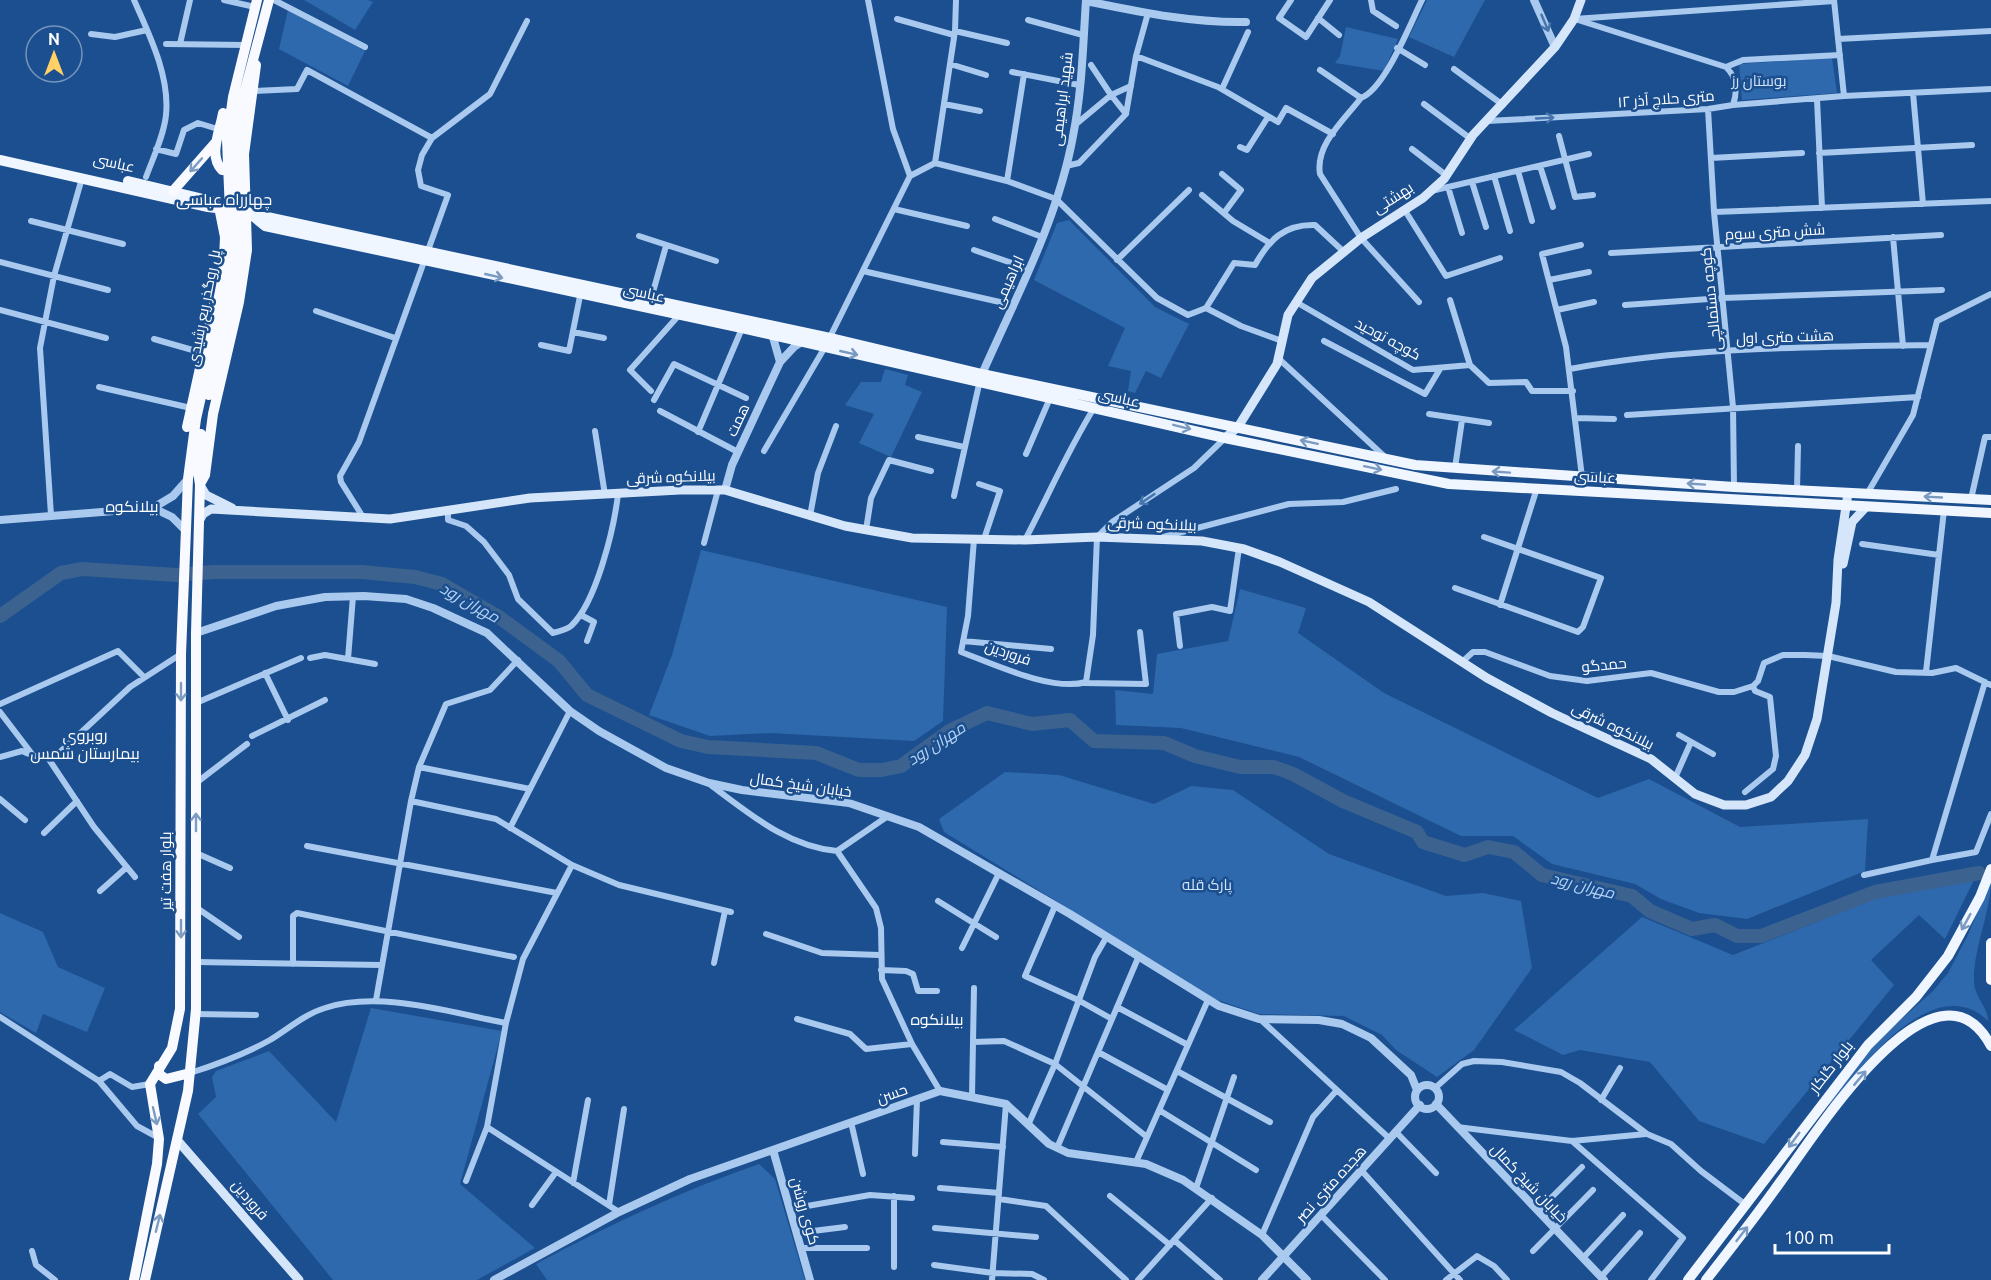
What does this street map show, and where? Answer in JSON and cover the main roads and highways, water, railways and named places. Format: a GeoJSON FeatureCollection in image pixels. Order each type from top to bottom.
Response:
{"type":"FeatureCollection","features":[{"type":"Feature","properties":{"kind":"highway"},"geometry":{"type":"LineString","coordinates":[[244,167],[230,171],[222,170],[216,164],[215,154],[231,75],[250,46],[269,0]]}},
{"type":"Feature","properties":{"kind":"highway"},"geometry":{"type":"LineString","coordinates":[[200,485],[205,474],[213,414],[232,334],[252,215],[244,167],[248,116],[254,91],[250,46],[256,4]]}},
{"type":"Feature","properties":{"kind":"highway","name":"پل روگذر ربع رشیدی"},"geometry":{"type":"LineString","coordinates":[[195,451],[232,260],[227,141],[250,46]]}},
{"type":"Feature","properties":{"kind":"highway"},"geometry":{"type":"LineString","coordinates":[[173,191],[220,134]]}},
{"type":"Feature","properties":{"kind":"highway"},"geometry":{"type":"LineString","coordinates":[[188,476],[185,456],[190,408],[225,259],[225,237],[219,207]]}},
{"type":"Feature","properties":{"kind":"highway"},"geometry":{"type":"LineString","coordinates":[[209,328],[216,323],[223,322],[232,334]]}},
{"type":"Feature","properties":{"kind":"highway","name":"بلوار هفت تیر"},"geometry":{"type":"LineString","coordinates":[[159,1138],[150,1084],[172,1048],[180,1009],[181,654],[188,476],[195,451]]}},
{"type":"Feature","properties":{"kind":"highway","name":"بلوار هفت تیر"},"geometry":{"type":"LineString","coordinates":[[149,1277],[190,1073],[195,1014],[196,633],[200,485],[195,451]]}},
{"type":"Feature","properties":{"kind":"highway"},"geometry":{"type":"LineString","coordinates":[[1991,943],[1991,980]]}},
{"type":"Feature","properties":{"kind":"highway"},"geometry":{"type":"LineString","coordinates":[[159,1066],[159,1074],[165,1079],[190,1073]]}},
{"type":"Feature","properties":{"kind":"highway"},"geometry":{"type":"LineString","coordinates":[[134,1280],[157,1164],[159,1138],[178,1141]]}},
{"type":"Feature","properties":{"kind":"main road","name":"بهشتی"},"geometry":{"type":"LineString","coordinates":[[1225,438],[1238,427],[1278,358],[1288,315],[1312,278],[1361,238],[1431,192],[1447,176],[1471,139],[1554,47],[1574,19],[1581,0]]}},
{"type":"Feature","properties":{"kind":"main road","name":"عباسى"},"geometry":{"type":"LineString","coordinates":[[0,154],[173,191],[212,201],[219,207]]}},
{"type":"Feature","properties":{"kind":"main road","name":"عباسى"},"geometry":{"type":"LineString","coordinates":[[0,160],[164,198],[252,215],[265,226],[424,255],[581,290],[678,316],[744,324]]}},
{"type":"Feature","properties":{"kind":"main road","name":"عباسى"},"geometry":{"type":"LineString","coordinates":[[581,290],[651,299],[770,330],[802,342],[827,343],[1096,403],[1238,427],[1415,465],[1734,487],[1991,500]]}},
{"type":"Feature","properties":{"kind":"main road","name":"عباسى"},"geometry":{"type":"LineString","coordinates":[[770,330],[814,334],[827,343]]}},
{"type":"Feature","properties":{"kind":"main road","name":"عباسى"},"geometry":{"type":"LineString","coordinates":[[981,378],[1050,398],[1096,403],[1225,438],[1449,484],[1991,513]]}},
{"type":"Feature","properties":{"kind":"main road","name":"بیلانکوه شرقی"},"geometry":{"type":"LineString","coordinates":[[200,485],[206,495],[234,509]]}},
{"type":"Feature","properties":{"kind":"main road","name":"بیلانکوه شرقی"},"geometry":{"type":"LineString","coordinates":[[199,521],[203,514],[211,509],[390,519],[448,508],[531,498],[721,490],[810,516],[866,530],[912,538],[1025,540],[1096,537],[1202,541],[1239,548],[1280,562],[1369,602],[1462,662],[1552,713],[1651,759],[1695,794],[1724,806],[1746,805],[1771,797],[1788,781],[1805,755],[1817,719],[1839,575],[1852,522],[1866,507]]}},
{"type":"Feature","properties":{"kind":"main road","name":"بیلانکوه شرقی"},"geometry":{"type":"LineString","coordinates":[[1839,575],[1838,560],[1848,493]]}},
{"type":"Feature","properties":{"kind":"main road","name":"بلوار گلکار"},"geometry":{"type":"LineString","coordinates":[[1688,1280],[1818,1107],[1868,1045],[1916,997],[1948,956],[1980,897],[1991,869]]}},
{"type":"Feature","properties":{"kind":"main road","name":"بلوار گلکار"},"geometry":{"type":"LineString","coordinates":[[1706,1280],[1828,1116],[1882,1051],[1910,1029],[1932,1018],[1954,1015],[1971,1021],[1984,1034],[1991,1046]]}},
{"type":"Feature","properties":{"kind":"main road"},"geometry":{"type":"LineString","coordinates":[[1818,1107],[1828,1116]]}},
{"type":"Feature","properties":{"kind":"main road","name":"فروردین"},"geometry":{"type":"LineString","coordinates":[[178,1141],[299,1280]]}},
{"type":"Feature","properties":{"kind":"waterway","name":"مهران رود"},"geometry":{"type":"LineString","coordinates":[[0,616],[61,573],[82,569],[176,575],[213,572],[362,572],[415,577],[442,584],[499,617],[559,661],[587,695],[681,741],[708,747],[816,753],[859,770],[882,770],[901,766],[951,730],[987,713],[1032,724],[1070,720],[1094,741],[1164,743],[1195,756],[1240,767],[1274,767],[1293,774],[1343,801],[1417,832],[1423,842],[1465,855],[1488,847],[1514,852],[1542,875],[1632,896],[1650,911],[1692,929],[1715,925],[1737,936],[1761,936],[1875,892],[1979,873]]}},
{"type":"Feature","properties":{"kind":"district","name":"چهارراه عباسی"},"geometry":{"type":"Point","coordinates":[224,199]}},
{"type":"Feature","properties":{"kind":"district","name":"بیلانکوه"},"geometry":{"type":"Point","coordinates":[132,506]}},
{"type":"Feature","properties":{"kind":"district","name":"روبروی بیمارستان شمس"},"geometry":{"type":"Point","coordinates":[85,744]}},
{"type":"Feature","properties":{"kind":"district","name":"بیلانکوه"},"geometry":{"type":"Point","coordinates":[937,1019]}},
{"type":"Feature","properties":{"kind":"park label","name":"بوستان رز"},"geometry":{"type":"Point","coordinates":[1759,81]}},
{"type":"Feature","properties":{"kind":"park label","name":"پارک قله"},"geometry":{"type":"Point","coordinates":[1207,885]}}]}
